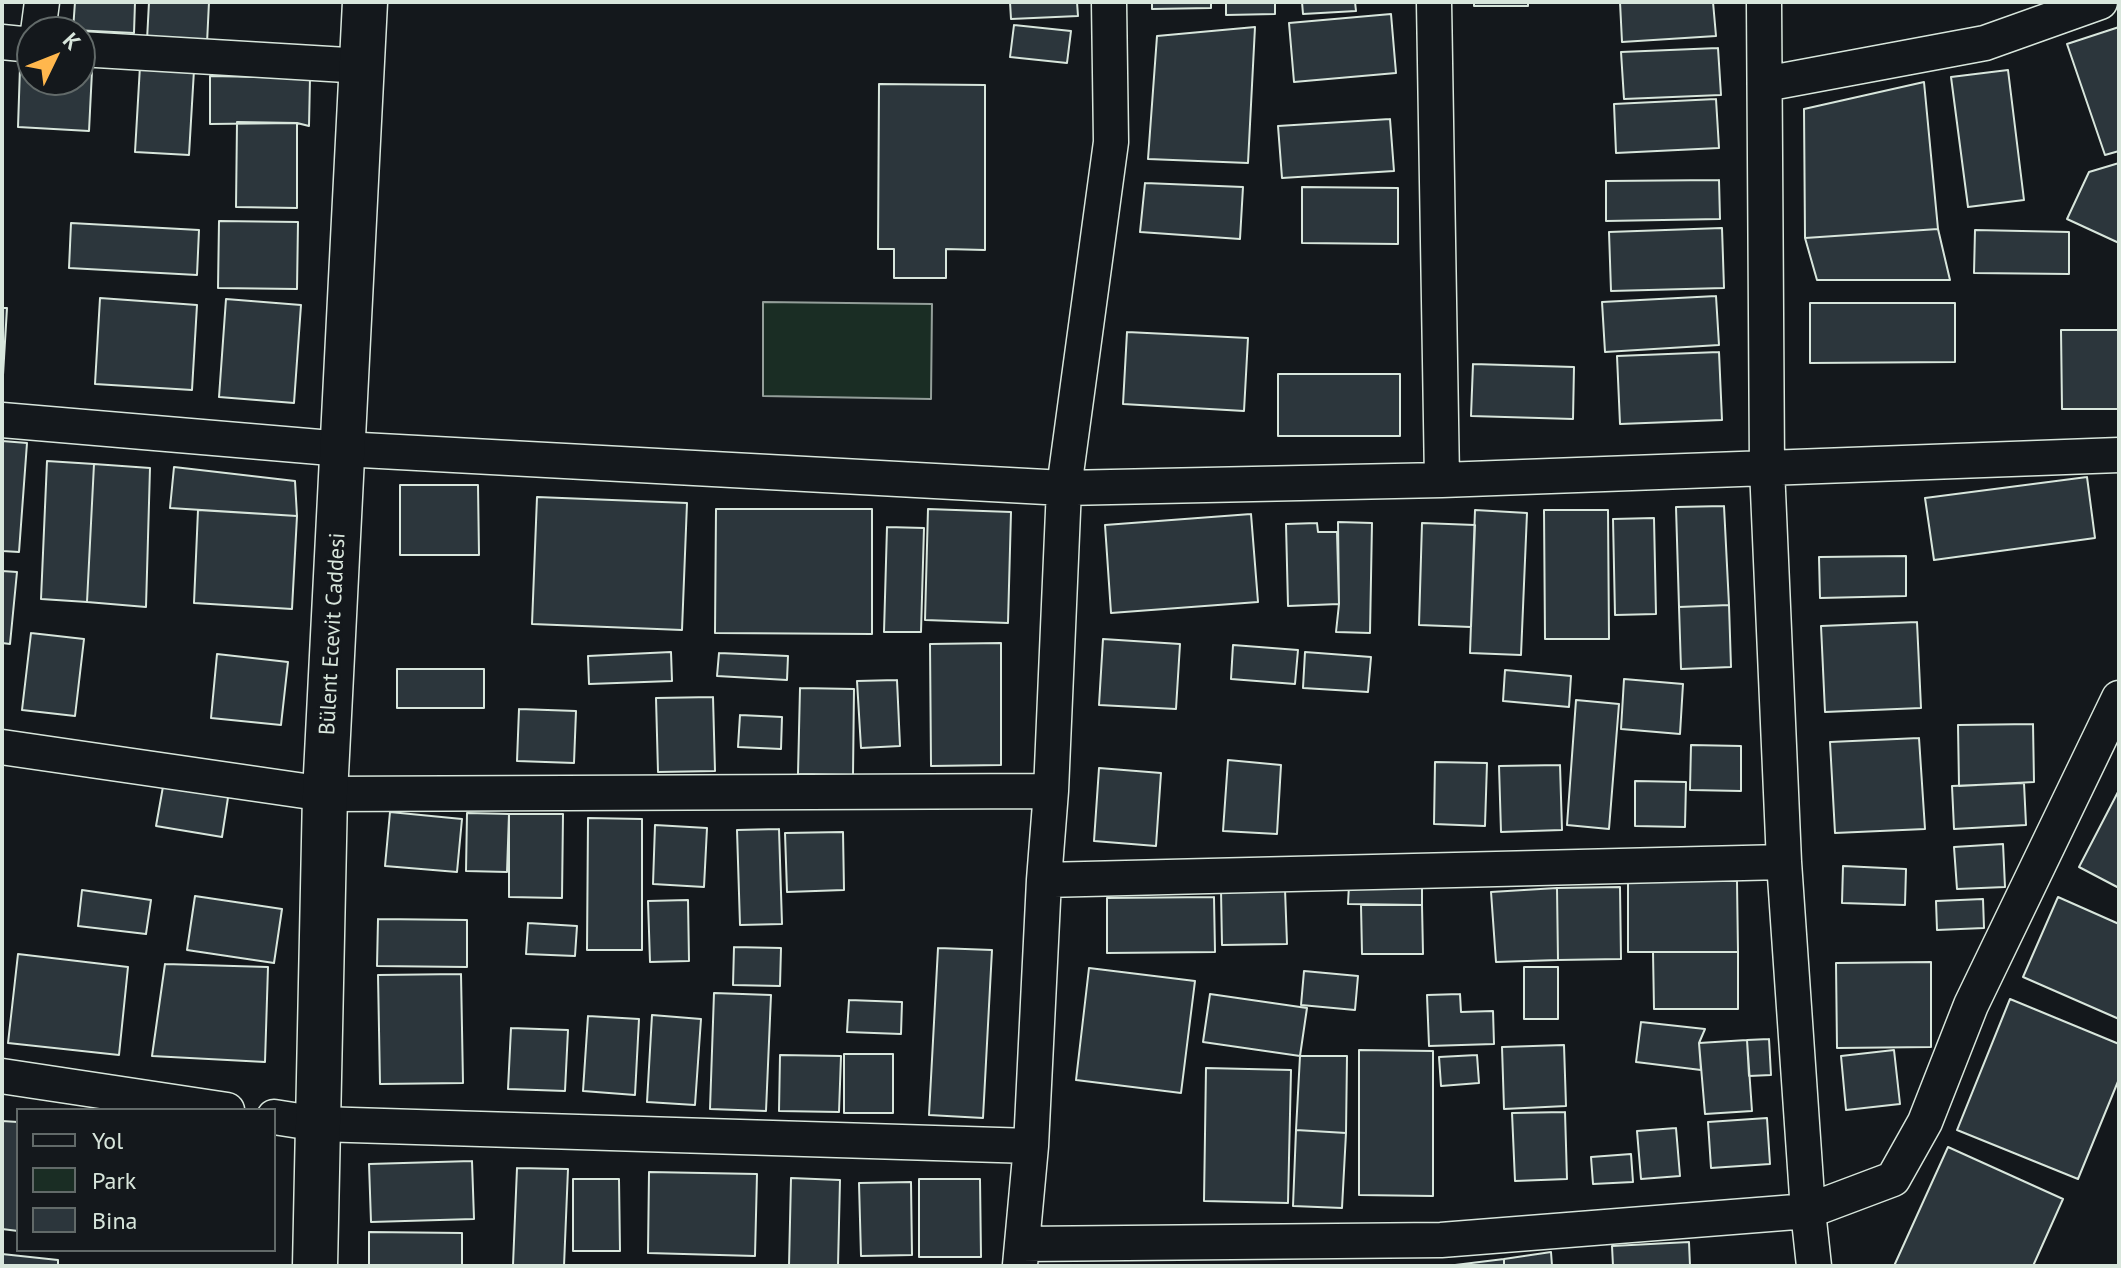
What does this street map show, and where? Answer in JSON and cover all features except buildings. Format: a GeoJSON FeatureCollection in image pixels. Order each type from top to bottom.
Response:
{"type":"FeatureCollection","features":[{"type":"Feature","properties":{"kind":"main road","name":"Bülent Ecevit Caddesi"},"geometry":{"type":"LineString","coordinates":[[315,1266],[325,794],[365,2]]}},
{"type":"Feature","properties":{"kind":"street"},"geometry":{"type":"LineString","coordinates":[[1109,2],[1111,142],[1064,488],[1051,791],[1031,1146],[1021,1255],[1441,1240],[1808,1211],[1893,1179],[1925,1122],[1971,1005],[2119,698]]}},
{"type":"Feature","properties":{"kind":"street"},"geometry":{"type":"LineString","coordinates":[[1434,2],[1442,480]]}},
{"type":"Feature","properties":{"kind":"street"},"geometry":{"type":"LineString","coordinates":[[1764,2],[1767,468],[1784,862],[1814,1266]]}},
{"type":"Feature","properties":{"kind":"street"},"geometry":{"type":"LineString","coordinates":[[1765,84],[1985,43],[2100,2]]}},
{"type":"Feature","properties":{"kind":"street"},"geometry":{"type":"LineString","coordinates":[[96,50],[363,66]]}},
{"type":"Feature","properties":{"kind":"street"},"geometry":{"type":"LineString","coordinates":[[2,420],[343,449],[1064,488],[1442,480],[2119,455]]}},
{"type":"Feature","properties":{"kind":"street"},"geometry":{"type":"LineString","coordinates":[[2,747],[325,794],[1051,791]]}},
{"type":"Feature","properties":{"kind":"street"},"geometry":{"type":"LineString","coordinates":[[1044,880],[1784,862]]}},
{"type":"Feature","properties":{"kind":"street"},"geometry":{"type":"LineString","coordinates":[[2,1076],[214,1108]]}},
{"type":"Feature","properties":{"kind":"street"},"geometry":{"type":"LineString","coordinates":[[276,1117],[319,1124],[1031,1146]]}},
{"type":"Feature","properties":{"kind":"green space"},"geometry":{"type":"Polygon","coordinates":[[[763,302],[932,304],[931,399],[763,396],[763,302]]]}}]}
